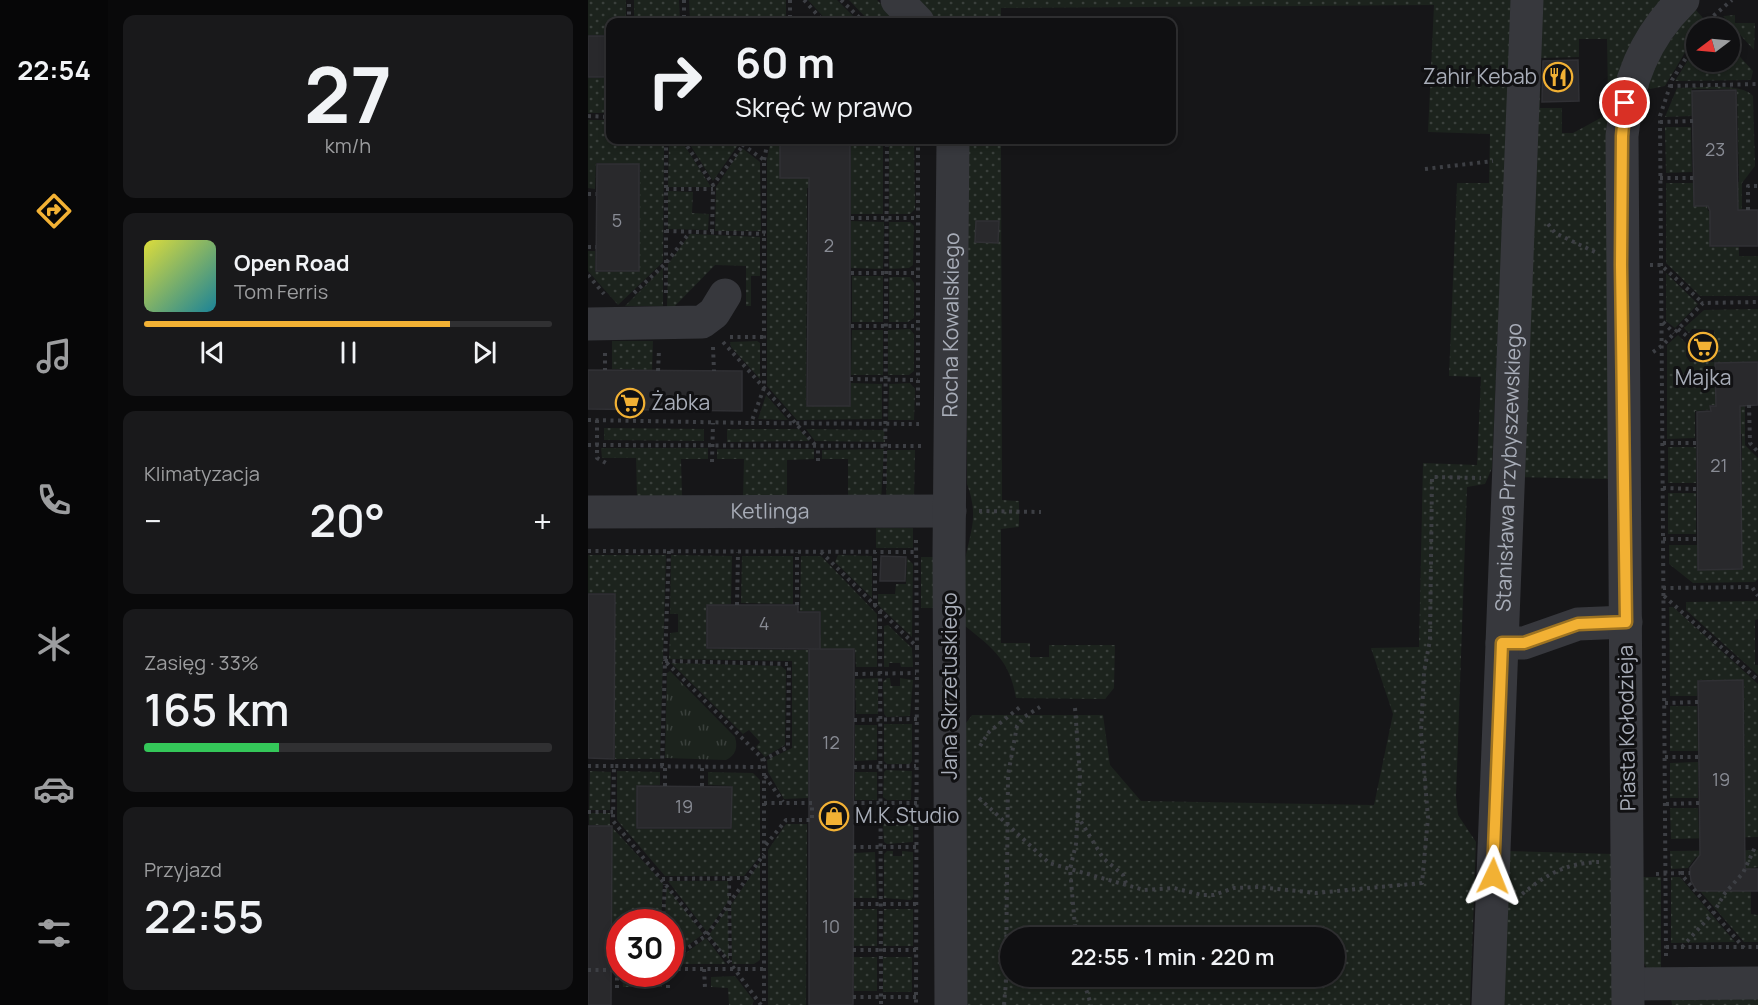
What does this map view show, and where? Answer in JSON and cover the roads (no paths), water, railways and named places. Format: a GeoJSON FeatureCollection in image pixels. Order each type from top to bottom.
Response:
{"type":"FeatureCollection","features":[{"type":"Feature","properties":{"kind":"street"},"geometry":{"type":"LineString","coordinates":[[897,0],[914,18]]}},
{"type":"Feature","properties":{"kind":"street","name":"Stanisława Przybyszewskiego"},"geometry":{"type":"LineString","coordinates":[[1488,1005],[1527,0]]}},
{"type":"Feature","properties":{"kind":"street","name":"Piasta Kołodzieja"},"geometry":{"type":"LineString","coordinates":[[1628,994],[1621,265],[1622,136],[1625,103],[1643,52],[1664,19],[1683,0]]}},
{"type":"Feature","properties":{"kind":"street","name":"Rocha Kowalskiego"},"geometry":{"type":"LineString","coordinates":[[934,511],[951,445],[954,144]]}},
{"type":"Feature","properties":{"kind":"street"},"geometry":{"type":"LineString","coordinates":[[588,324],[702,322],[714,313],[725,295]]}},
{"type":"Feature","properties":{"kind":"street","name":"Ketlinga"},"geometry":{"type":"LineString","coordinates":[[588,512],[934,511]]}},
{"type":"Feature","properties":{"kind":"street","name":"Jana Skrzetuskiego"},"geometry":{"type":"LineString","coordinates":[[934,511],[949,553],[951,1005]]}},
{"type":"Feature","properties":{"kind":"street"},"geometry":{"type":"LineString","coordinates":[[1502,643],[1524,643],[1578,624],[1626,622]]}},
{"type":"Feature","properties":{"kind":"street"},"geometry":{"type":"LineString","coordinates":[[1628,994],[1667,984],[1758,983]]}},
{"type":"Feature","properties":{"kind":"place","name":"Zahir Kebab"},"geometry":{"type":"Point","coordinates":[1558,77]}},
{"type":"Feature","properties":{"kind":"place","name":"Majka"},"geometry":{"type":"Point","coordinates":[1703,347]}},
{"type":"Feature","properties":{"kind":"place","name":"Żabka"},"geometry":{"type":"Point","coordinates":[630,403]}},
{"type":"Feature","properties":{"kind":"place","name":"M.K.Studio"},"geometry":{"type":"Point","coordinates":[834,816]}}]}
